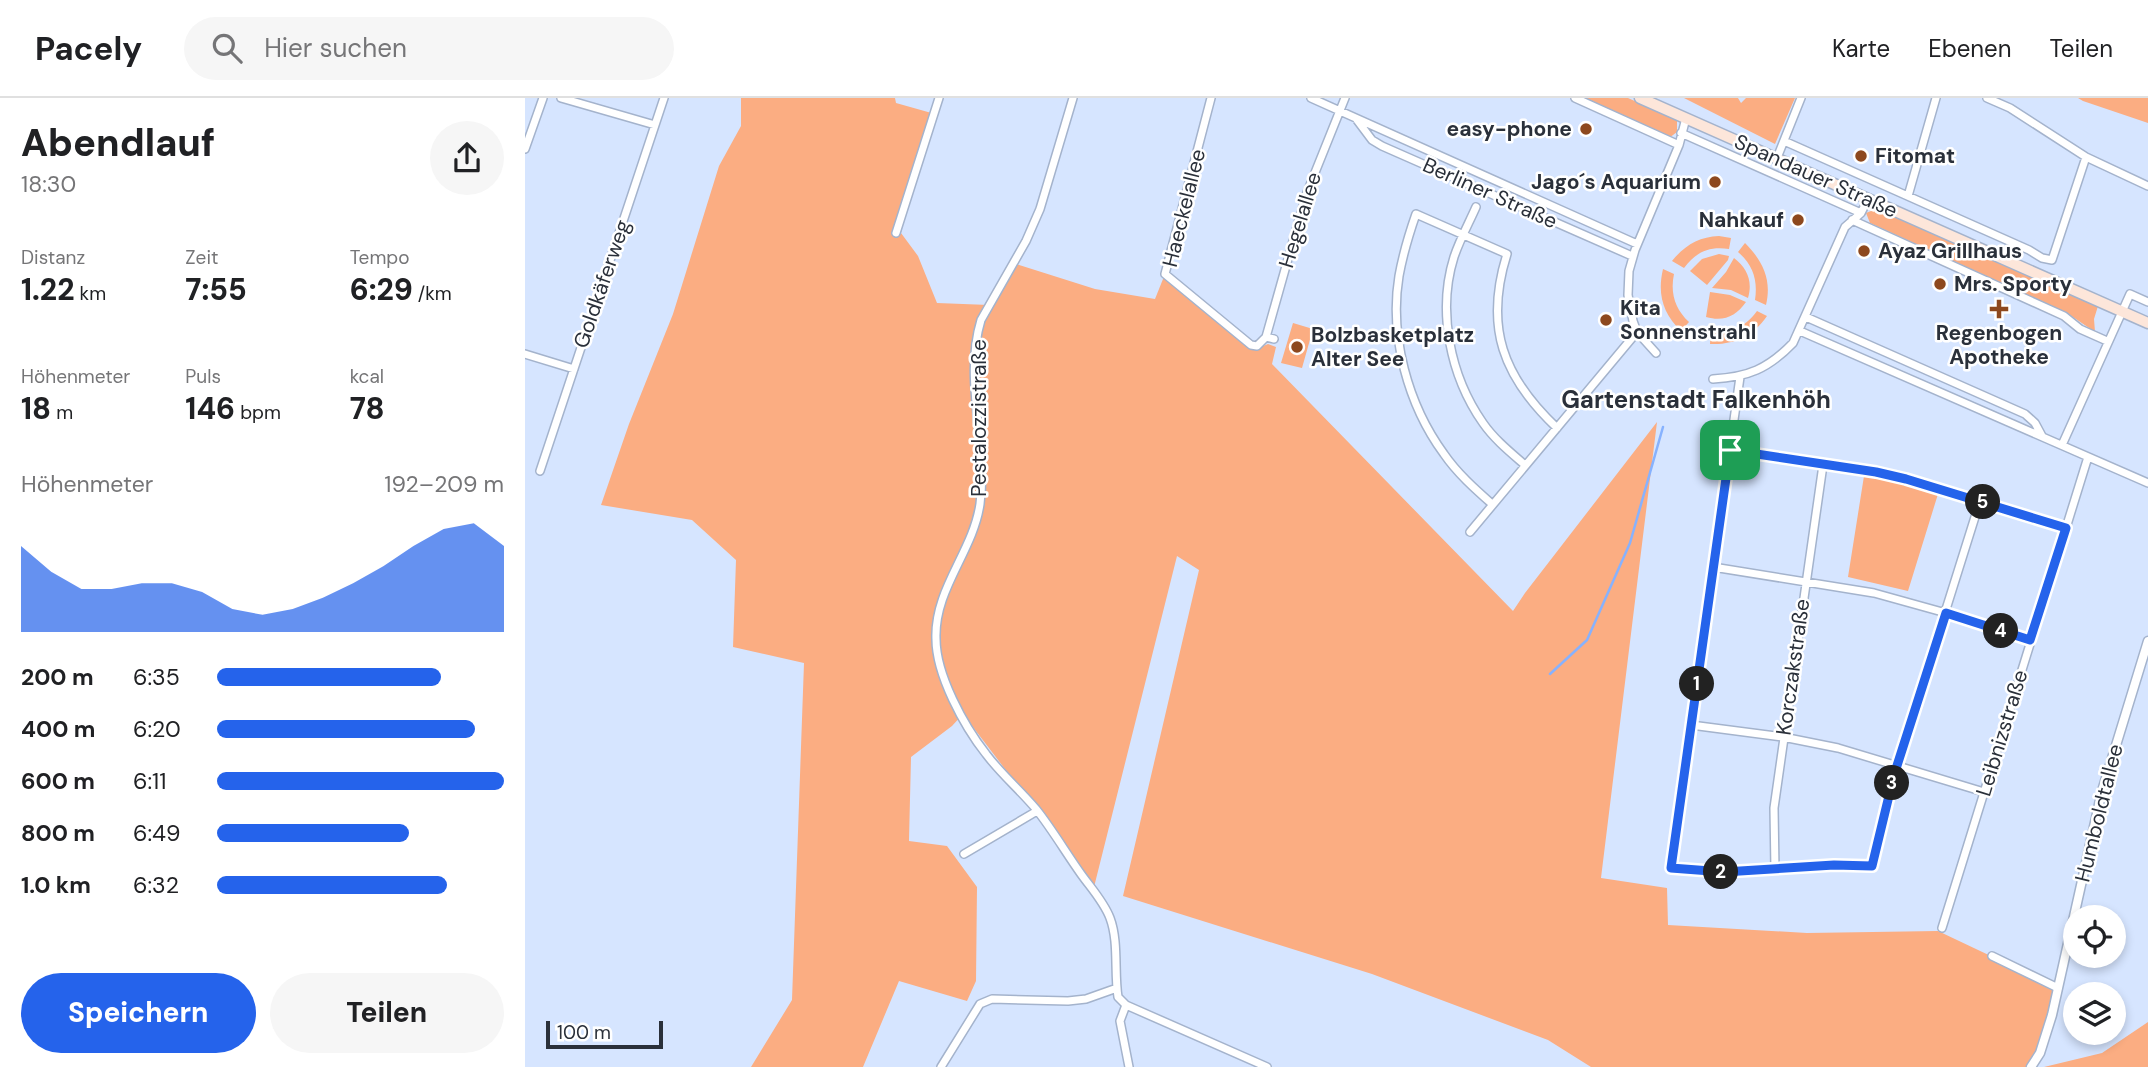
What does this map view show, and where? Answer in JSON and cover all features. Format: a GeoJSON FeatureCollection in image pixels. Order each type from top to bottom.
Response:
{"type":"FeatureCollection","features":[{"type":"Feature","properties":{"kind":"main road","name":"Spandauer Straße"},"geometry":{"type":"LineString","coordinates":[[1640,98],[2148,323]]}},
{"type":"Feature","properties":{"kind":"street"},"geometry":{"type":"LineString","coordinates":[[525,149],[543,98]]}},
{"type":"Feature","properties":{"kind":"street"},"geometry":{"type":"LineString","coordinates":[[561,98],[655,125]]}},
{"type":"Feature","properties":{"kind":"street","name":"Goldkäferweg"},"geometry":{"type":"LineString","coordinates":[[540,471],[664,98]]}},
{"type":"Feature","properties":{"kind":"street"},"geometry":{"type":"LineString","coordinates":[[896,233],[939,98]]}},
{"type":"Feature","properties":{"kind":"street","name":"Pestalozzistraße"},"geometry":{"type":"LineString","coordinates":[[1073,98],[1040,209],[1026,241],[981,320],[977,334],[975,367],[981,485],[979,504],[976,520],[940,604],[937,658],[973,736],[986,755],[1037,811],[1110,918],[1118,997],[1126,1005]]}},
{"type":"Feature","properties":{"kind":"street","name":"Haeckelallee"},"geometry":{"type":"LineString","coordinates":[[1211,98],[1165,274],[1251,345],[1257,346],[1270,338]]}},
{"type":"Feature","properties":{"kind":"street","name":"Berliner Straße"},"geometry":{"type":"LineString","coordinates":[[1311,98],[1637,244]]}},
{"type":"Feature","properties":{"kind":"street","name":"Hegelallee"},"geometry":{"type":"LineString","coordinates":[[1270,338],[1306,195],[1345,98]]}},
{"type":"Feature","properties":{"kind":"street"},"geometry":{"type":"LineString","coordinates":[[1575,98],[1679,145]]}},
{"type":"Feature","properties":{"kind":"street"},"geometry":{"type":"LineString","coordinates":[[1777,158],[1801,98]]}},
{"type":"Feature","properties":{"kind":"street"},"geometry":{"type":"LineString","coordinates":[[1908,197],[1936,98]]}},
{"type":"Feature","properties":{"kind":"street"},"geometry":{"type":"LineString","coordinates":[[1987,98],[2010,108],[2086,157],[2148,186]]}},
{"type":"Feature","properties":{"kind":"street"},"geometry":{"type":"LineString","coordinates":[[1656,353],[1637,332],[1633,321],[1628,295],[1629,271],[1632,256],[1679,145],[1686,118]]}},
{"type":"Feature","properties":{"kind":"street","name":"Berliner Straße"},"geometry":{"type":"LineString","coordinates":[[1357,119],[1372,140],[1382,146],[1632,256]]}},
{"type":"Feature","properties":{"kind":"street","name":"Spandauer Straße"},"geometry":{"type":"LineString","coordinates":[[1681,133],[1861,213]]}},
{"type":"Feature","properties":{"kind":"street","name":"Spandauer Straße"},"geometry":{"type":"LineString","coordinates":[[1784,142],[2052,260],[2086,157]]}},
{"type":"Feature","properties":{"kind":"street"},"geometry":{"type":"LineString","coordinates":[[1713,379],[1740,377],[1771,362],[1788,348],[1800,331],[1845,227],[1861,213],[1868,199]]}},
{"type":"Feature","properties":{"kind":"street"},"geometry":{"type":"LineString","coordinates":[[1476,207],[1453,259],[1447,299],[1448,330],[1456,369],[1472,407],[1484,425],[1525,465]]}},
{"type":"Feature","properties":{"kind":"street"},"geometry":{"type":"LineString","coordinates":[[1492,504],[1451,463],[1434,440],[1415,401],[1404,365],[1399,341],[1399,278],[1416,214],[1507,254],[1497,298],[1501,345],[1512,374],[1524,394],[1557,428]]}},
{"type":"Feature","properties":{"kind":"street","name":"Spandauer Straße"},"geometry":{"type":"LineString","coordinates":[[1852,220],[2064,316],[2080,328],[2107,341]]}},
{"type":"Feature","properties":{"kind":"street"},"geometry":{"type":"LineString","coordinates":[[1991,254],[1999,237]]}},
{"type":"Feature","properties":{"kind":"street"},"geometry":{"type":"LineString","coordinates":[[2062,445],[2130,294],[2148,302]]}},
{"type":"Feature","properties":{"kind":"street"},"geometry":{"type":"LineString","coordinates":[[1805,317],[2025,414],[2035,423],[2042,437]]}},
{"type":"Feature","properties":{"kind":"street"},"geometry":{"type":"LineString","coordinates":[[1800,331],[2148,483]]}},
{"type":"Feature","properties":{"kind":"street"},"geometry":{"type":"LineString","coordinates":[[1470,532],[1637,332]]}},
{"type":"Feature","properties":{"kind":"street"},"geometry":{"type":"LineString","coordinates":[[525,354],[574,369]]}},
{"type":"Feature","properties":{"kind":"street"},"geometry":{"type":"LineString","coordinates":[[1740,377],[1671,868],[1724,872],[1834,865],[1872,866],[1897,765],[1980,501]]}},
{"type":"Feature","properties":{"kind":"street"},"geometry":{"type":"LineString","coordinates":[[1730,450],[1906,479],[2066,528]]}},
{"type":"Feature","properties":{"kind":"street","name":"Leibnizstraße"},"geometry":{"type":"LineString","coordinates":[[1942,928],[2088,457]]}},
{"type":"Feature","properties":{"kind":"street","name":"Korczakstraße"},"geometry":{"type":"LineString","coordinates":[[1775,870],[1773,824],[1783,737],[1823,465]]}},
{"type":"Feature","properties":{"kind":"street"},"geometry":{"type":"LineString","coordinates":[[1713,567],[1874,593],[2030,640]]}},
{"type":"Feature","properties":{"kind":"street","name":"Humboldtallee"},"geometry":{"type":"LineString","coordinates":[[2031,1067],[2046,1033],[2102,791],[2148,640]]}},
{"type":"Feature","properties":{"kind":"street"},"geometry":{"type":"LineString","coordinates":[[1691,725],[1783,737],[1838,748],[1984,792]]}},
{"type":"Feature","properties":{"kind":"street"},"geometry":{"type":"LineString","coordinates":[[964,854],[1037,811]]}},
{"type":"Feature","properties":{"kind":"street"},"geometry":{"type":"LineString","coordinates":[[1992,956],[2058,988]]}},
{"type":"Feature","properties":{"kind":"street"},"geometry":{"type":"LineString","coordinates":[[941,1067],[981,1004],[992,999],[1068,1001],[1086,999],[1117,988]]}},
{"type":"Feature","properties":{"kind":"street"},"geometry":{"type":"LineString","coordinates":[[1129,1067],[1120,1021],[1126,1005],[1267,1067]]}},
{"type":"Feature","properties":{"kind":"shaded area"},"geometry":{"type":"Polygon","coordinates":[[[741,98],[895,98],[896,103],[935,114],[907,201],[901,233],[918,256],[937,303],[989,305],[1013,263],[1095,289],[1155,299],[1165,274],[1254,350],[1268,344],[1276,347],[1272,364],[1513,611],[1657,422],[1601,878],[1667,888],[1668,925],[1807,933],[1938,931],[2058,988],[2031,1067],[1591,1067],[1548,1040],[1372,974],[1123,896],[1199,570],[1177,556],[1093,891],[1037,811],[963,714],[952,726],[911,757],[909,841],[947,846],[977,887],[976,981],[967,1001],[899,981],[863,1067],[751,1067],[792,1000],[804,663],[733,647],[736,560],[692,520],[601,505],[629,424],[673,314],[719,166],[741,126],[741,98]]]}},
{"type":"Feature","properties":{"kind":"shaded area"},"geometry":{"type":"Polygon","coordinates":[[[1583,98],[1628,98],[1677,120],[1677,132],[1669,138],[1583,98]]]}},
{"type":"Feature","properties":{"kind":"shaded area"},"geometry":{"type":"Polygon","coordinates":[[[1684,98],[1738,98],[1741,103],[1746,98],[1795,98],[1775,144],[1684,98]]]}},
{"type":"Feature","properties":{"kind":"shaded area"},"geometry":{"type":"Polygon","coordinates":[[[2078,98],[2148,98],[2148,123],[2083,101],[2078,98]]]}},
{"type":"Feature","properties":{"kind":"shaded area"},"geometry":{"type":"Polygon","coordinates":[[[1876,209],[2098,306],[2094,319],[2095,332],[2067,313],[1870,223],[1866,213],[1876,209]]]}},
{"type":"Feature","properties":{"kind":"shaded area"},"geometry":{"type":"Polygon","coordinates":[[[1719,236],[1731,238],[1729,249],[1703,251],[1684,268],[1672,261],[1693,243],[1719,236]]]}},
{"type":"Feature","properties":{"kind":"shaded area"},"geometry":{"type":"Polygon","coordinates":[[[1745,243],[1765,271],[1768,287],[1766,305],[1755,300],[1753,273],[1738,252],[1745,243]]]}},
{"type":"Feature","properties":{"kind":"shaded area"},"geometry":{"type":"Polygon","coordinates":[[[1719,254],[1729,256],[1728,260],[1707,285],[1690,271],[1702,259],[1719,254]]]}},
{"type":"Feature","properties":{"kind":"shaded area"},"geometry":{"type":"Polygon","coordinates":[[[1734,258],[1748,275],[1748,298],[1731,290],[1712,288],[1734,258]]]}},
{"type":"Feature","properties":{"kind":"shaded area"},"geometry":{"type":"Polygon","coordinates":[[[1663,269],[1674,274],[1675,300],[1680,312],[1689,322],[1681,331],[1670,318],[1663,303],[1663,269]]]}},
{"type":"Feature","properties":{"kind":"shaded area"},"geometry":{"type":"Polygon","coordinates":[[[1710,292],[1730,295],[1746,302],[1729,317],[1706,317],[1710,292]]]}},
{"type":"Feature","properties":{"kind":"shaded area"},"geometry":{"type":"Polygon","coordinates":[[[1757,311],[1767,316],[1749,334],[1735,341],[1710,344],[1711,332],[1737,328],[1757,311]]]}},
{"type":"Feature","properties":{"kind":"shaded area","name":"Bolzbasketplatz Alter See"},"geometry":{"type":"Polygon","coordinates":[[[1293,323],[1313,329],[1302,368],[1281,363],[1293,323]]]}},
{"type":"Feature","properties":{"kind":"shaded area"},"geometry":{"type":"Polygon","coordinates":[[[1864,476],[1907,484],[1938,494],[1908,591],[1848,577],[1864,476]]]}},
{"type":"Feature","properties":{"kind":"shaded area"},"geometry":{"type":"Polygon","coordinates":[[[2148,1022],[2148,1067],[2044,1067],[2102,1053],[2114,1045],[2126,1045],[2126,1037],[2148,1022]]]}},
{"type":"Feature","properties":{"kind":"waterway"},"geometry":{"type":"LineString","coordinates":[[1550,674],[1587,640],[1630,543],[1663,427]]}},
{"type":"Feature","properties":{"kind":"place","name":"easy-phone"},"geometry":{"type":"Point","coordinates":[1586,129]}},
{"type":"Feature","properties":{"kind":"place","name":"Fitomat"},"geometry":{"type":"Point","coordinates":[1861,156]}},
{"type":"Feature","properties":{"kind":"place","name":"Jago´s Aquarium"},"geometry":{"type":"Point","coordinates":[1715,182]}},
{"type":"Feature","properties":{"kind":"place","name":"Nahkauf"},"geometry":{"type":"Point","coordinates":[1798,220]}},
{"type":"Feature","properties":{"kind":"place","name":"Ayaz Grillhaus"},"geometry":{"type":"Point","coordinates":[1864,251]}},
{"type":"Feature","properties":{"kind":"place","name":"Mrs. Sporty"},"geometry":{"type":"Point","coordinates":[1940,284]}},
{"type":"Feature","properties":{"kind":"place","name":"Regenbogen Apotheke"},"geometry":{"type":"Point","coordinates":[1999,309]}},
{"type":"Feature","properties":{"kind":"place","name":"Kita Sonnenstrahl"},"geometry":{"type":"Point","coordinates":[1606,320]}},
{"type":"Feature","properties":{"kind":"place","name":"Bolzbasketplatz Alter See"},"geometry":{"type":"Point","coordinates":[1297,347]}},
{"type":"Feature","properties":{"kind":"district","name":"Gartenstadt Falkenhöh"},"geometry":{"type":"Point","coordinates":[1696,400]}},
{"type":"Feature","properties":{"kind":"route"},"geometry":{"type":"LineString","coordinates":[[1730,450],[1876,472],[2066,528],[2030,640],[1946,613],[1894,775],[1872,866],[1834,865],[1724,872],[1671,868],[1730,450]]}}]}
